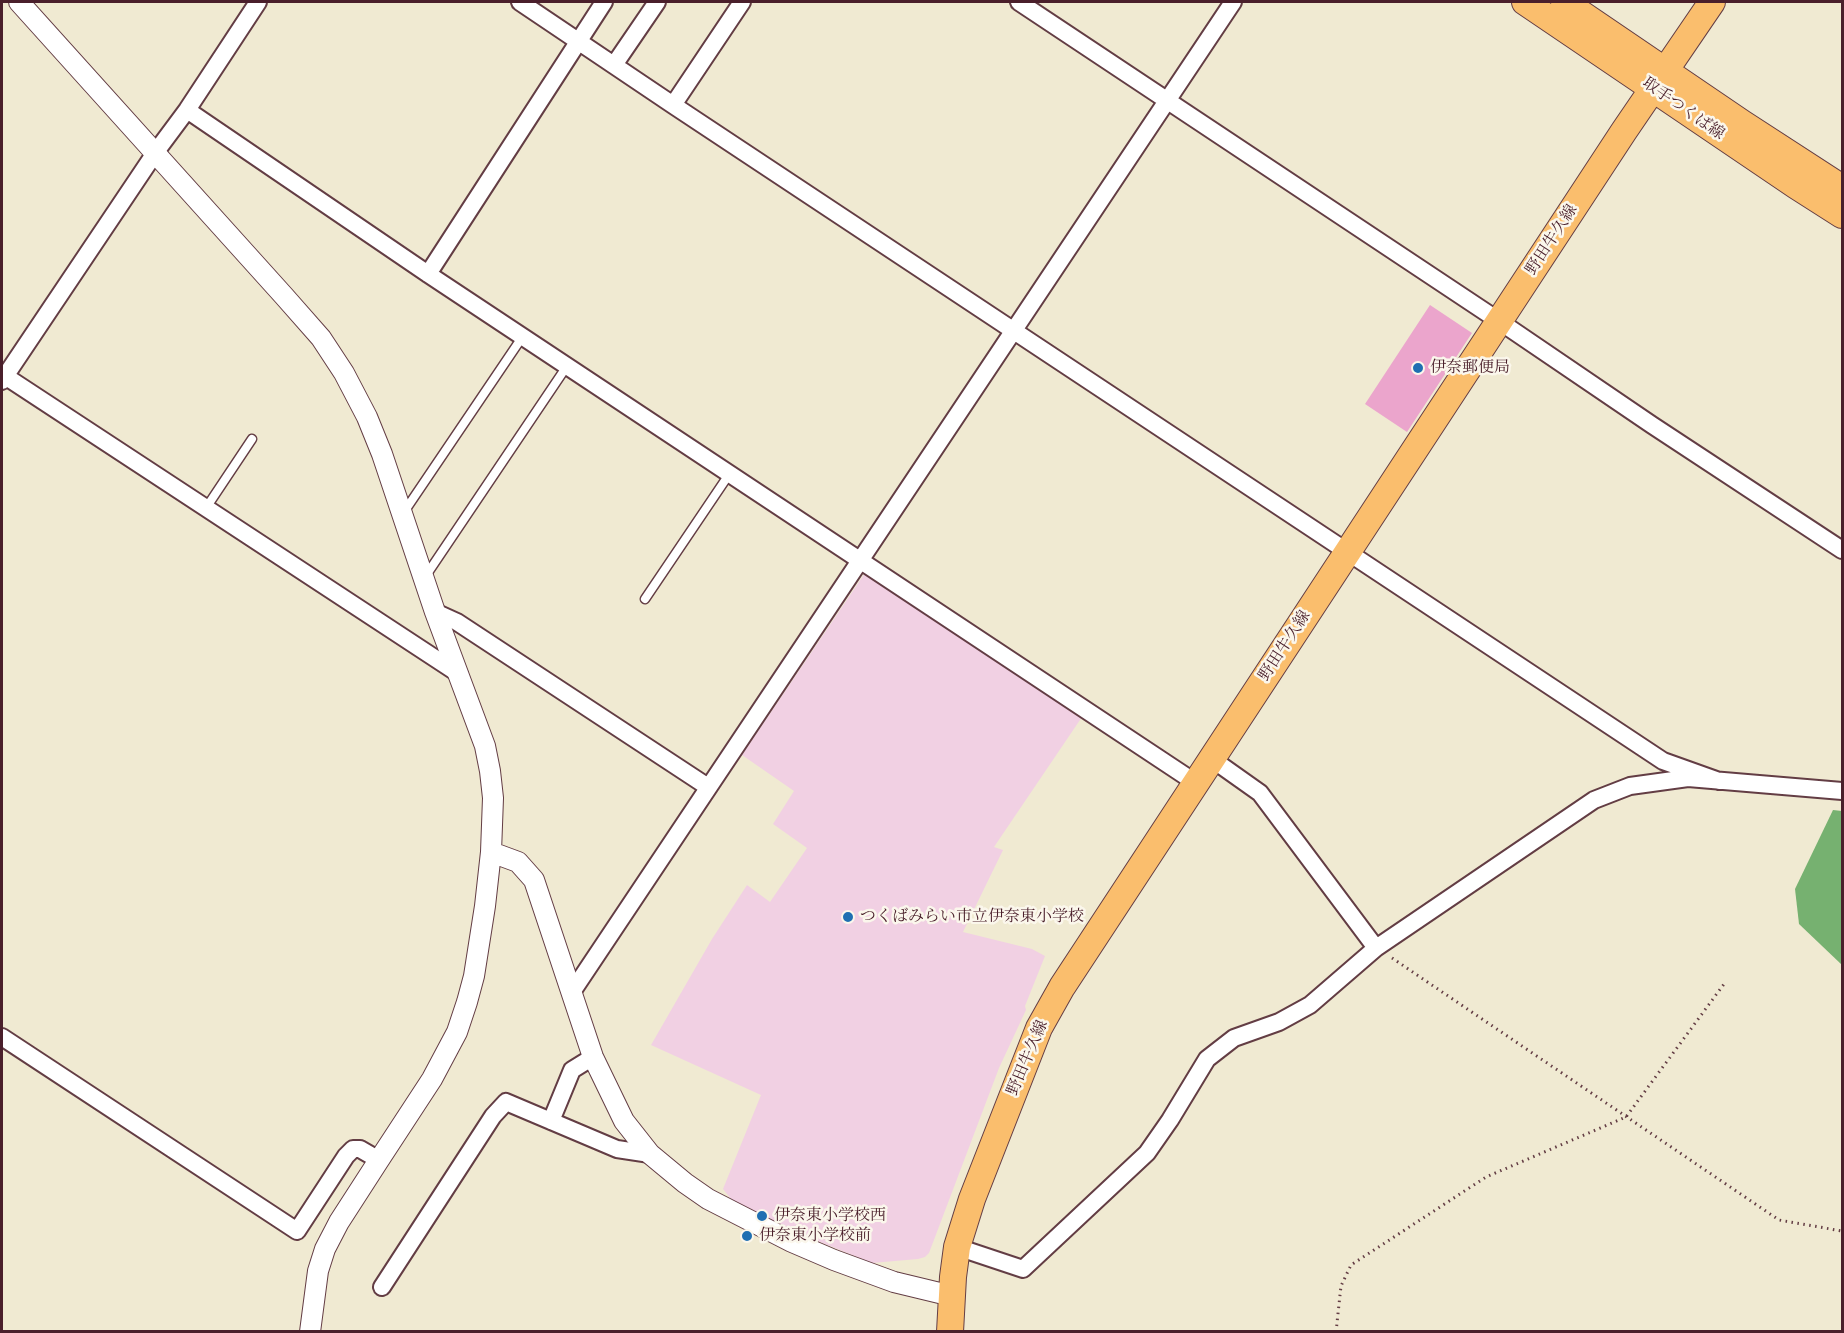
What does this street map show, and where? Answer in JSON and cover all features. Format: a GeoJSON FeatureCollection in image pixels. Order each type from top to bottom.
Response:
{"type":"FeatureCollection","features":[{"type":"Feature","properties":{"kind":"main road","name":"取手つくば線"},"geometry":{"type":"LineString","coordinates":[[1525,2],[1842,188]]}},
{"type":"Feature","properties":{"kind":"main road","name":"取手つくば線"},"geometry":{"type":"LineString","coordinates":[[1564,2],[1758,160],[1842,216]]}},
{"type":"Feature","properties":{"kind":"main road","name":"野田牛久線"},"geometry":{"type":"LineString","coordinates":[[951,1332],[957,1247],[972,1199],[1039,1028],[1062,987],[1499,321],[1712,2]]}},
{"type":"Feature","properties":{"kind":"street"},"geometry":{"type":"LineString","coordinates":[[19,2],[321,338],[344,373],[367,417],[382,454],[435,612],[484,746],[490,771],[493,798],[491,852],[485,906],[474,976],[457,1032],[432,1079],[339,1222],[325,1248],[318,1271],[310,1332]]}},
{"type":"Feature","properties":{"kind":"street"},"geometry":{"type":"LineString","coordinates":[[258,2],[3,379],[206,508],[459,674]]}},
{"type":"Feature","properties":{"kind":"street"},"geometry":{"type":"LineString","coordinates":[[428,274],[604,2]]}},
{"type":"Feature","properties":{"kind":"street"},"geometry":{"type":"LineString","coordinates":[[614,65],[657,2]]}},
{"type":"Feature","properties":{"kind":"street"},"geometry":{"type":"LineString","coordinates":[[673,105],[742,2]]}},
{"type":"Feature","properties":{"kind":"street"},"geometry":{"type":"LineString","coordinates":[[1020,2],[1842,550]]}},
{"type":"Feature","properties":{"kind":"street"},"geometry":{"type":"LineString","coordinates":[[572,992],[1233,2]]}},
{"type":"Feature","properties":{"kind":"street"},"geometry":{"type":"LineString","coordinates":[[527,3],[673,105],[1664,761],[1719,781]]}},
{"type":"Feature","properties":{"kind":"street"},"geometry":{"type":"LineString","coordinates":[[187,110],[428,274],[1196,783]]}},
{"type":"Feature","properties":{"kind":"street"},"geometry":{"type":"LineString","coordinates":[[435,612],[457,622],[708,787]]}},
{"type":"Feature","properties":{"kind":"street"},"geometry":{"type":"LineString","coordinates":[[1212,759],[1260,793],[1376,948]]}},
{"type":"Feature","properties":{"kind":"street"},"geometry":{"type":"LineString","coordinates":[[957,1247],[1023,1269],[1147,1153],[1207,1059],[1234,1038],[1279,1022],[1310,1005],[1376,948],[1594,800],[1630,786],[1688,778],[1842,790]]}},
{"type":"Feature","properties":{"kind":"street"},"geometry":{"type":"LineString","coordinates":[[491,852],[518,862],[534,880],[593,1057],[624,1121],[650,1154],[708,1199],[792,1242],[894,1282],[952,1296]]}},
{"type":"Feature","properties":{"kind":"street"},"geometry":{"type":"LineString","coordinates":[[2,1037],[297,1231],[346,1156],[353,1149],[360,1149],[379,1160]]}},
{"type":"Feature","properties":{"kind":"street"},"geometry":{"type":"LineString","coordinates":[[551,1121],[572,1070],[593,1057]]}},
{"type":"Feature","properties":{"kind":"street"},"geometry":{"type":"LineString","coordinates":[[382,1287],[493,1116],[506,1102],[617,1149],[650,1154]]}},
{"type":"Feature","properties":{"kind":"lane"},"geometry":{"type":"LineString","coordinates":[[402,515],[522,336]]}},
{"type":"Feature","properties":{"kind":"lane"},"geometry":{"type":"LineString","coordinates":[[424,578],[567,366]]}},
{"type":"Feature","properties":{"kind":"lane"},"geometry":{"type":"LineString","coordinates":[[206,508],[252,439]]}},
{"type":"Feature","properties":{"kind":"lane"},"geometry":{"type":"LineString","coordinates":[[645,599],[730,473]]}},
{"type":"Feature","properties":{"kind":"path"},"geometry":{"type":"LineString","coordinates":[[1376,948],[1779,1220],[1842,1231]]}},
{"type":"Feature","properties":{"kind":"path"},"geometry":{"type":"LineString","coordinates":[[1336,1332],[1341,1286],[1351,1265],[1486,1177],[1626,1117],[1724,984]]}},
{"type":"Feature","properties":{"kind":"shaded area","name":"つくばみらい市立伊奈東小学校"},"geometry":{"type":"Polygon","coordinates":[[[867,570],[1084,714],[994,847],[1003,850],[963,932],[1032,949],[1045,956],[1025,1006],[1026,1010],[999,1068],[929,1253],[918,1259],[872,1263],[788,1229],[731,1199],[723,1189],[761,1095],[651,1045],[712,939],[747,885],[770,902],[807,848],[773,824],[794,791],[742,755],[867,570]]]}},
{"type":"Feature","properties":{"kind":"green space"},"geometry":{"type":"Polygon","coordinates":[[[1833,810],[1842,811],[1842,965],[1799,924],[1795,889],[1833,810]]]}},
{"type":"Feature","properties":{"kind":"building"},"geometry":{"type":"Polygon","coordinates":[[[1430,305],[1472,333],[1407,432],[1365,404],[1430,305]]]}},
{"type":"Feature","properties":{"kind":"place","name":"伊奈郵便局"},"geometry":{"type":"Point","coordinates":[1418,368]}},
{"type":"Feature","properties":{"kind":"place","name":"つくばみらい市立伊奈東小学校"},"geometry":{"type":"Point","coordinates":[848,917]}},
{"type":"Feature","properties":{"kind":"place","name":"伊奈東小学校西"},"geometry":{"type":"Point","coordinates":[762,1216]}},
{"type":"Feature","properties":{"kind":"place","name":"伊奈東小学校前"},"geometry":{"type":"Point","coordinates":[747,1236]}}]}
